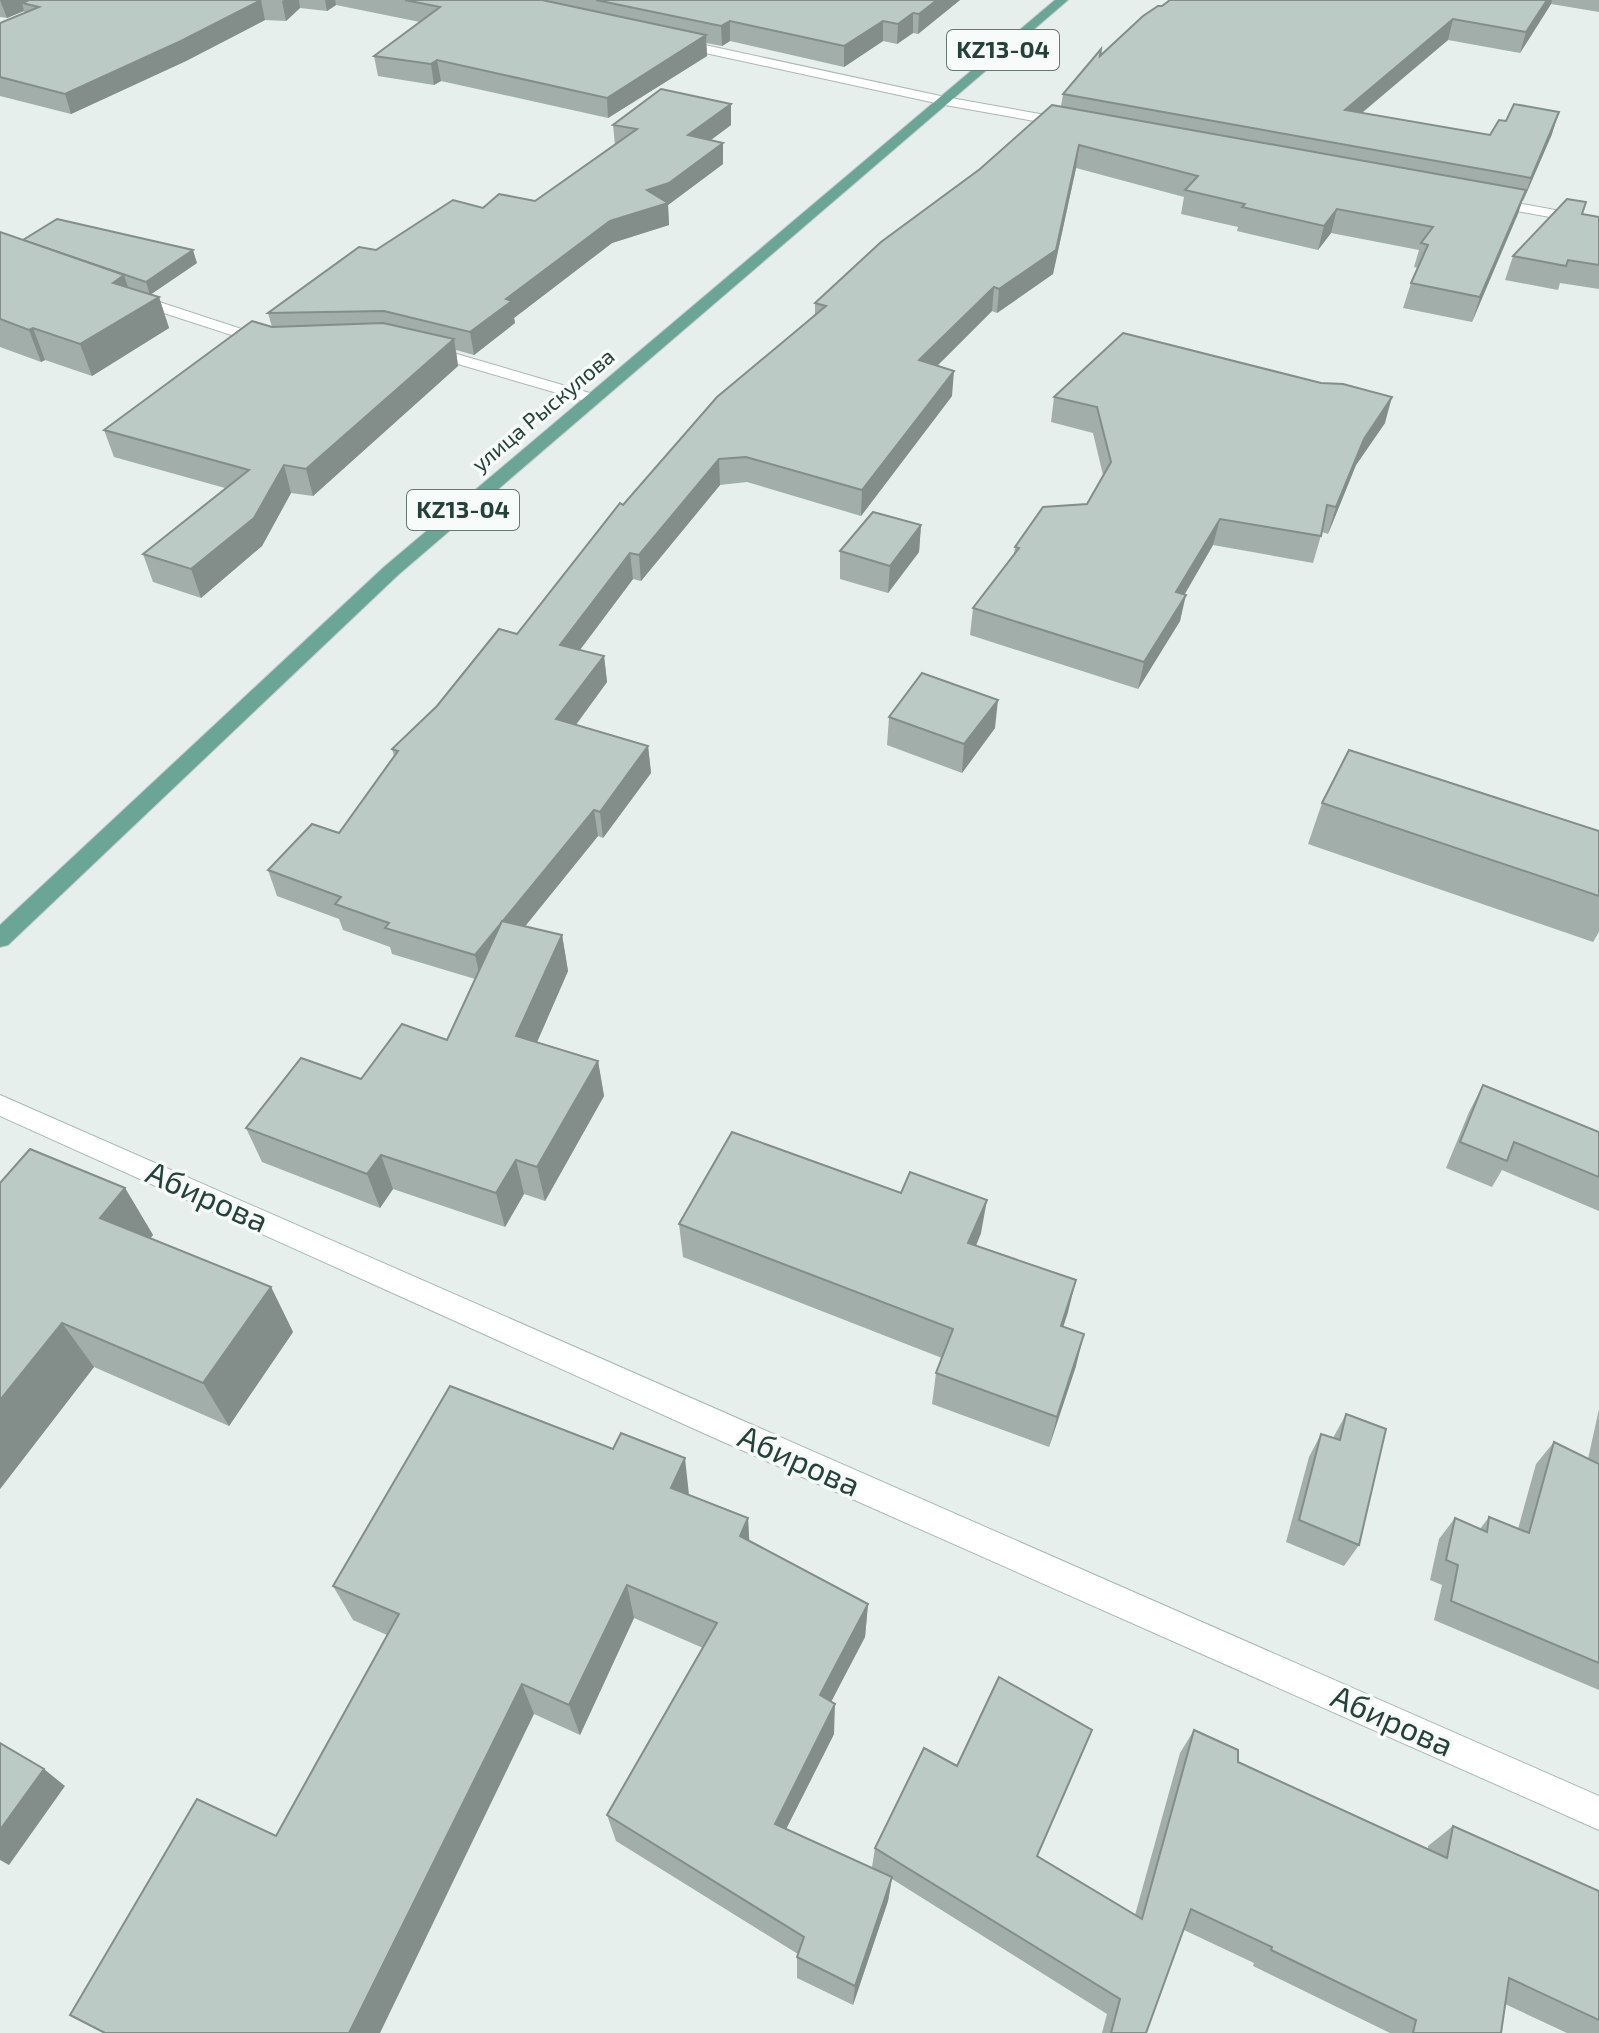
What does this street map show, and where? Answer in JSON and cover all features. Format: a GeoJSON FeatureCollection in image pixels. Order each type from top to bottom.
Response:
{"type":"FeatureCollection","features":[{"type":"Feature","properties":{"kind":"main road","name":"улица Рыскулова"},"geometry":{"type":"LineString","coordinates":[[0,939],[391,571],[1062,0]]}},
{"type":"Feature","properties":{"kind":"street"},"geometry":{"type":"LineString","coordinates":[[658,39],[945,101],[1076,125]]}},
{"type":"Feature","properties":{"kind":"street"},"geometry":{"type":"LineString","coordinates":[[1480,200],[1599,222]]}},
{"type":"Feature","properties":{"kind":"street"},"geometry":{"type":"LineString","coordinates":[[119,294],[279,346]]}},
{"type":"Feature","properties":{"kind":"street"},"geometry":{"type":"LineString","coordinates":[[416,348],[594,399]]}},
{"type":"Feature","properties":{"kind":"street","name":"Абирова"},"geometry":{"type":"LineString","coordinates":[[0,1105],[1599,1813]]}},
{"type":"Feature","properties":{"kind":"building"},"geometry":{"type":"Polygon","coordinates":[[[29,0],[261,0],[65,94],[0,77],[0,23],[39,7],[22,3],[29,0]]]}},
{"type":"Feature","properties":{"kind":"building"},"geometry":{"type":"Polygon","coordinates":[[[405,0],[542,0],[706,35],[607,98],[437,60],[431,64],[374,56],[440,7],[405,0]]]}},
{"type":"Feature","properties":{"kind":"building"},"geometry":{"type":"Polygon","coordinates":[[[596,0],[937,0],[919,14],[913,13],[898,24],[883,21],[844,46],[730,21],[721,26],[596,0]]]}},
{"type":"Feature","properties":{"kind":"building"},"geometry":{"type":"Polygon","coordinates":[[[1170,0],[1547,0],[1526,32],[1453,19],[1345,110],[1490,135],[1499,120],[1506,121],[1514,104],[1559,112],[1531,178],[1063,94],[1101,49],[1100,56],[1143,16],[1170,0]]]}},
{"type":"Feature","properties":{"kind":"building"},"geometry":{"type":"Polygon","coordinates":[[[661,89],[731,104],[688,135],[723,143],[669,183],[647,190],[668,203],[610,221],[506,299],[512,301],[470,332],[384,311],[268,313],[359,247],[376,250],[453,200],[483,208],[499,194],[535,201],[637,129],[613,125],[661,89]]]}},
{"type":"Feature","properties":{"kind":"building"},"geometry":{"type":"Polygon","coordinates":[[[1052,105],[1526,190],[1480,297],[1411,283],[1428,245],[1421,243],[1433,227],[1337,209],[1324,226],[1185,190],[1198,176],[1079,145],[1056,250],[999,289],[994,287],[919,360],[954,371],[862,490],[746,457],[719,459],[639,555],[630,553],[560,645],[604,656],[556,719],[648,746],[600,812],[594,810],[475,955],[385,928],[389,923],[335,904],[341,897],[268,870],[312,824],[339,833],[398,751],[392,749],[437,706],[499,629],[517,634],[620,503],[623,505],[717,397],[826,306],[815,303],[881,242],[980,169],[1052,105]]]}},
{"type":"Feature","properties":{"kind":"building"},"geometry":{"type":"Polygon","coordinates":[[[1567,199],[1586,202],[1582,214],[1599,217],[1599,265],[1568,260],[1566,266],[1513,256],[1567,199]]]}},
{"type":"Feature","properties":{"kind":"building"},"geometry":{"type":"Polygon","coordinates":[[[57,219],[193,250],[146,282],[23,240],[57,219]]]}},
{"type":"Feature","properties":{"kind":"building"},"geometry":{"type":"Polygon","coordinates":[[[0,232],[124,275],[113,283],[159,297],[80,344],[0,319],[0,232]]]}},
{"type":"Feature","properties":{"kind":"building"},"geometry":{"type":"Polygon","coordinates":[[[252,321],[272,327],[383,323],[454,339],[306,469],[284,465],[254,518],[191,569],[143,554],[249,470],[104,430],[252,321]]]}},
{"type":"Feature","properties":{"kind":"building"},"geometry":{"type":"Polygon","coordinates":[[[1123,333],[1321,383],[1343,384],[1392,397],[1364,439],[1336,507],[1327,505],[1321,536],[1220,519],[1176,592],[1186,595],[1144,662],[973,608],[1019,548],[1015,547],[1043,507],[1087,504],[1111,462],[1097,407],[1054,397],[1123,333]]]}},
{"type":"Feature","properties":{"kind":"building"},"geometry":{"type":"Polygon","coordinates":[[[873,512],[921,525],[890,566],[840,551],[873,512]]]}},
{"type":"Feature","properties":{"kind":"building"},"geometry":{"type":"Polygon","coordinates":[[[922,673],[998,700],[964,744],[889,717],[922,673]]]}},
{"type":"Feature","properties":{"kind":"building"},"geometry":{"type":"Polygon","coordinates":[[[1349,750],[1599,831],[1599,896],[1322,803],[1349,750]]]}},
{"type":"Feature","properties":{"kind":"building"},"geometry":{"type":"Polygon","coordinates":[[[502,921],[562,935],[516,1036],[598,1061],[537,1167],[516,1160],[496,1193],[381,1155],[367,1174],[246,1128],[301,1058],[361,1079],[402,1024],[447,1040],[502,921]]]}},
{"type":"Feature","properties":{"kind":"building"},"geometry":{"type":"Polygon","coordinates":[[[1483,1085],[1599,1132],[1599,1177],[1514,1142],[1507,1161],[1460,1142],[1483,1085]]]}},
{"type":"Feature","properties":{"kind":"building"},"geometry":{"type":"Polygon","coordinates":[[[732,1132],[901,1193],[910,1172],[987,1200],[968,1243],[1076,1280],[1061,1326],[1084,1334],[1057,1417],[936,1373],[953,1329],[679,1224],[732,1132]]]}},
{"type":"Feature","properties":{"kind":"building"},"geometry":{"type":"Polygon","coordinates":[[[30,1149],[125,1188],[100,1218],[271,1287],[203,1383],[62,1323],[0,1400],[0,1183],[30,1149]]]}},
{"type":"Feature","properties":{"kind":"building"},"geometry":{"type":"Polygon","coordinates":[[[450,1386],[613,1449],[621,1433],[685,1458],[671,1488],[748,1518],[740,1536],[868,1604],[820,1695],[835,1704],[775,1824],[892,1877],[855,1986],[797,1957],[804,1937],[607,1815],[717,1623],[627,1585],[569,1705],[522,1684],[349,2033],[105,2033],[70,2015],[197,1799],[276,1836],[399,1614],[333,1586],[450,1386]]]}},
{"type":"Feature","properties":{"kind":"building"},"geometry":{"type":"Polygon","coordinates":[[[1346,1414],[1386,1429],[1359,1545],[1299,1520],[1321,1434],[1340,1440],[1346,1414]]]}},
{"type":"Feature","properties":{"kind":"building"},"geometry":{"type":"Polygon","coordinates":[[[1554,1442],[1599,1464],[1599,1663],[1451,1601],[1458,1565],[1446,1560],[1455,1518],[1487,1532],[1489,1517],[1529,1533],[1554,1442]]]}},
{"type":"Feature","properties":{"kind":"building"},"geometry":{"type":"Polygon","coordinates":[[[999,1677],[1092,1730],[1037,1856],[1142,1919],[1194,1730],[1238,1750],[1238,1762],[1447,1858],[1453,1826],[1599,1891],[1599,2020],[1509,1978],[1501,2033],[1413,2033],[1416,2020],[1191,1909],[1146,2033],[1111,2033],[1120,1999],[875,1848],[924,1748],[957,1766],[999,1677]]]}},
{"type":"Feature","properties":{"kind":"building"},"geometry":{"type":"Polygon","coordinates":[[[0,1743],[44,1769],[0,1830],[0,1743]]]}}]}
